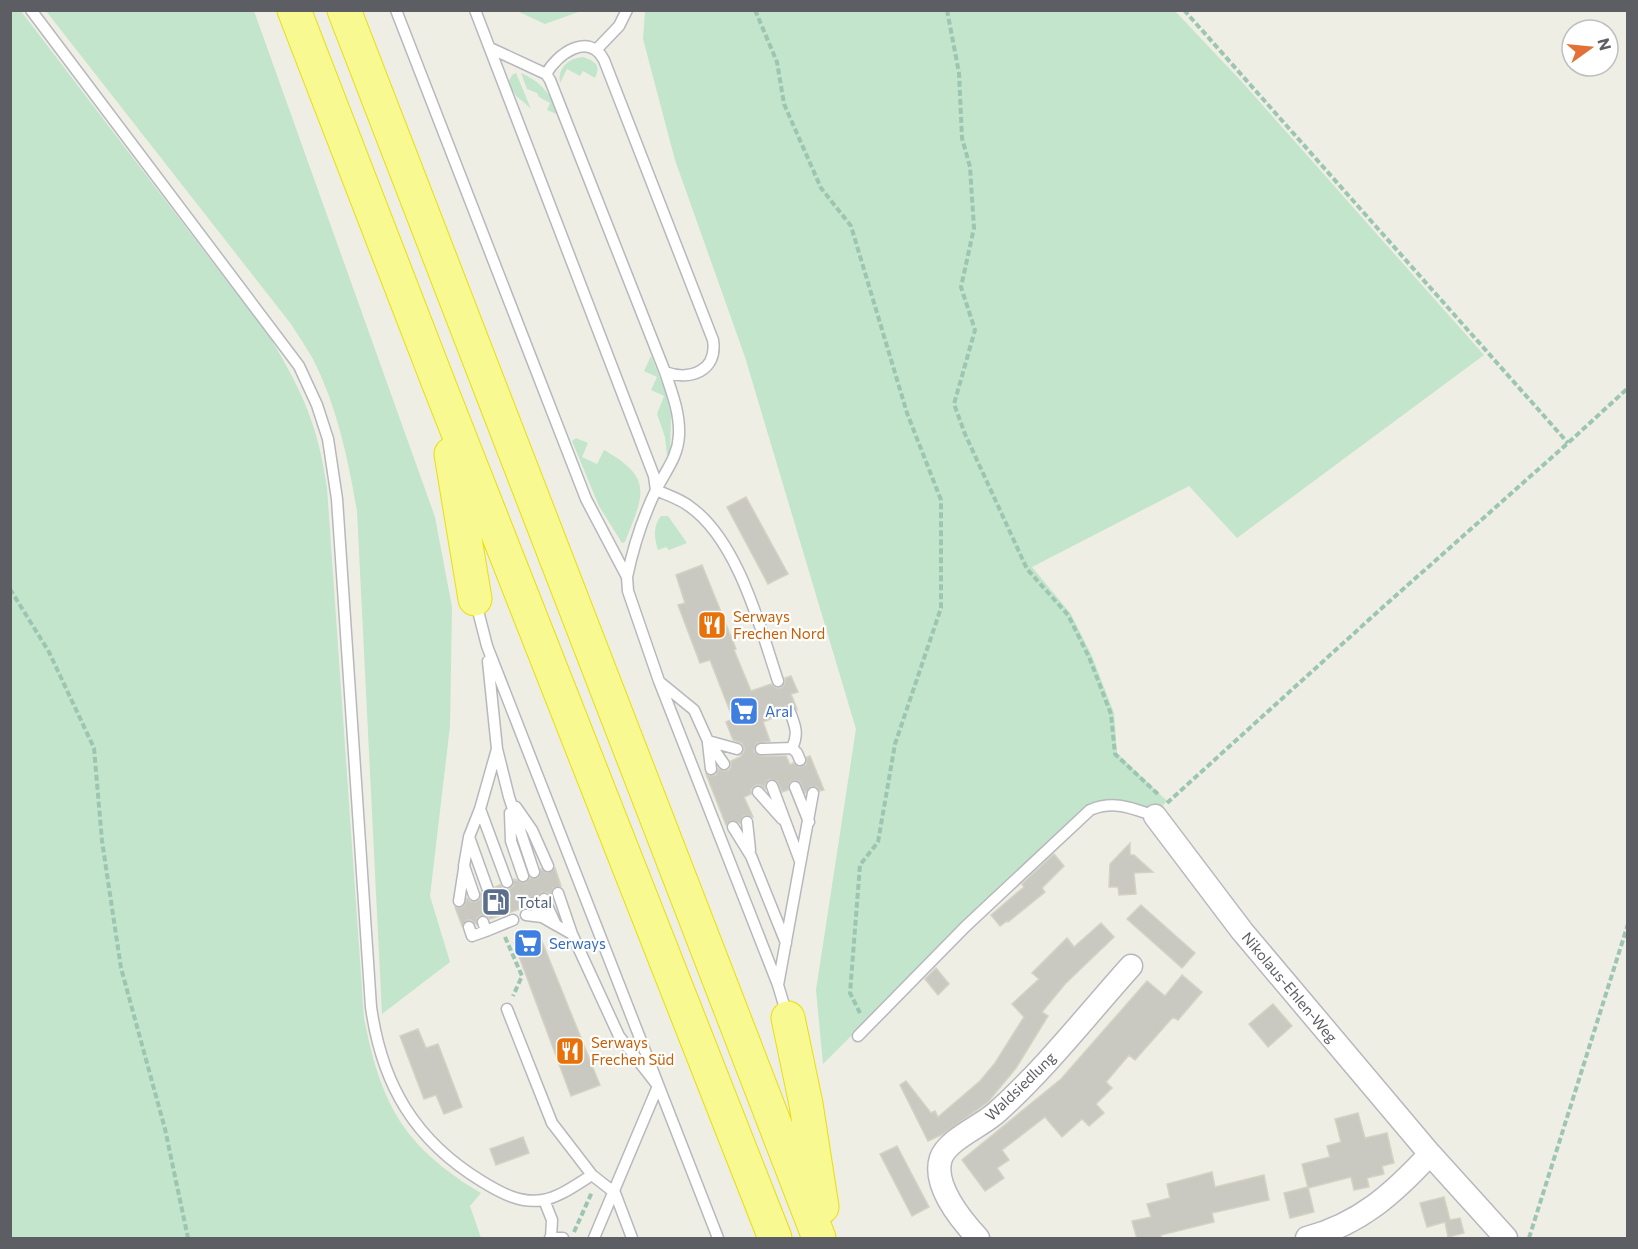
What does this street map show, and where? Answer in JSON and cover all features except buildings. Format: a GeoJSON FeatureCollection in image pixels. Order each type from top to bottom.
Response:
{"type":"FeatureCollection","features":[{"type":"Feature","properties":{"kind":"highway"},"geometry":{"type":"LineString","coordinates":[[294,10],[775,1239]]}},
{"type":"Feature","properties":{"kind":"highway"},"geometry":{"type":"LineString","coordinates":[[344,10],[819,1239]]}},
{"type":"Feature","properties":{"kind":"highway"},"geometry":{"type":"LineString","coordinates":[[440,387],[475,598]]}},
{"type":"Feature","properties":{"kind":"highway"},"geometry":{"type":"LineString","coordinates":[[788,1018],[806,1104],[826,1239]]}},
{"type":"Feature","properties":{"kind":"street","name":"Nikolaus-Ehlen-Weg"},"geometry":{"type":"LineString","coordinates":[[1161,810],[1242,931],[1430,1154],[1506,1239]]}},
{"type":"Feature","properties":{"kind":"street","name":"Waldsiedlung"},"geometry":{"type":"LineString","coordinates":[[978,1239],[961,1220],[943,1187],[940,1171],[942,1157],[952,1144],[996,1113],[1043,1065],[1131,966]]}},
{"type":"Feature","properties":{"kind":"street"},"geometry":{"type":"LineString","coordinates":[[1308,1239],[1331,1232],[1366,1212],[1397,1189],[1430,1154]]}},
{"type":"Feature","properties":{"kind":"lane"},"geometry":{"type":"LineString","coordinates":[[31,10],[299,366],[317,405],[328,439],[337,499],[371,1007],[378,1044],[399,1101],[429,1140],[462,1170],[504,1195],[523,1200],[544,1200],[595,1177]]}},
{"type":"Feature","properties":{"kind":"lane"},"geometry":{"type":"LineString","coordinates":[[396,10],[586,500],[627,577]]}},
{"type":"Feature","properties":{"kind":"lane"},"geometry":{"type":"LineString","coordinates":[[475,10],[654,476],[656,490]]}},
{"type":"Feature","properties":{"kind":"lane"},"geometry":{"type":"LineString","coordinates":[[596,50],[619,26],[627,10]]}},
{"type":"Feature","properties":{"kind":"lane"},"geometry":{"type":"LineString","coordinates":[[546,74],[552,63],[571,49],[584,47],[596,50],[604,60],[713,340],[715,351],[710,362],[701,371],[689,376],[676,376],[665,372]]}},
{"type":"Feature","properties":{"kind":"lane"},"geometry":{"type":"LineString","coordinates":[[490,48],[546,74],[665,372],[678,412],[679,436],[673,462],[656,490],[633,550],[627,577],[628,591],[659,681],[778,985],[788,1018]]}},
{"type":"Feature","properties":{"kind":"lane"},"geometry":{"type":"LineString","coordinates":[[656,490],[689,506],[705,520],[727,550],[744,581],[778,681]]}},
{"type":"Feature","properties":{"kind":"lane"},"geometry":{"type":"LineString","coordinates":[[475,598],[487,646],[718,1239]]}},
{"type":"Feature","properties":{"kind":"lane"},"geometry":{"type":"LineString","coordinates":[[487,646],[497,749],[509,797],[534,872]]}},
{"type":"Feature","properties":{"kind":"lane"},"geometry":{"type":"LineString","coordinates":[[659,681],[694,710],[708,741],[724,764]]}},
{"type":"Feature","properties":{"kind":"lane"},"geometry":{"type":"LineString","coordinates":[[784,750],[796,740],[796,729],[790,711]]}},
{"type":"Feature","properties":{"kind":"lane"},"geometry":{"type":"LineString","coordinates":[[708,741],[737,749]]}},
{"type":"Feature","properties":{"kind":"lane"},"geometry":{"type":"LineString","coordinates":[[708,741],[711,769]]}},
{"type":"Feature","properties":{"kind":"lane"},"geometry":{"type":"LineString","coordinates":[[459,901],[469,837],[497,749]]}},
{"type":"Feature","properties":{"kind":"lane"},"geometry":{"type":"LineString","coordinates":[[761,749],[797,753],[800,760]]}},
{"type":"Feature","properties":{"kind":"lane"},"geometry":{"type":"LineString","coordinates":[[772,786],[800,861]]}},
{"type":"Feature","properties":{"kind":"lane"},"geometry":{"type":"LineString","coordinates":[[795,787],[809,823]]}},
{"type":"Feature","properties":{"kind":"lane"},"geometry":{"type":"LineString","coordinates":[[758,792],[786,824]]}},
{"type":"Feature","properties":{"kind":"lane"},"geometry":{"type":"LineString","coordinates":[[778,985],[813,794]]}},
{"type":"Feature","properties":{"kind":"lane"},"geometry":{"type":"LineString","coordinates":[[509,797],[532,830],[548,866]]}},
{"type":"Feature","properties":{"kind":"lane"},"geometry":{"type":"LineString","coordinates":[[509,797],[512,841],[523,876]]}},
{"type":"Feature","properties":{"kind":"lane"},"geometry":{"type":"LineString","coordinates":[[858,1036],[965,927],[1090,810],[1102,805],[1161,810]]}},
{"type":"Feature","properties":{"kind":"lane"},"geometry":{"type":"LineString","coordinates":[[480,808],[507,882]]}},
{"type":"Feature","properties":{"kind":"lane"},"geometry":{"type":"LineString","coordinates":[[747,822],[751,856]]}},
{"type":"Feature","properties":{"kind":"lane"},"geometry":{"type":"LineString","coordinates":[[733,827],[751,856],[786,943]]}},
{"type":"Feature","properties":{"kind":"lane"},"geometry":{"type":"LineString","coordinates":[[469,837],[488,890]]}},
{"type":"Feature","properties":{"kind":"lane"},"geometry":{"type":"LineString","coordinates":[[464,866],[474,895]]}},
{"type":"Feature","properties":{"kind":"lane"},"geometry":{"type":"LineString","coordinates":[[558,893],[572,934],[620,1036],[658,1086]]}},
{"type":"Feature","properties":{"kind":"lane"},"geometry":{"type":"LineString","coordinates":[[544,899],[556,925]]}},
{"type":"Feature","properties":{"kind":"lane"},"geometry":{"type":"LineString","coordinates":[[533,903],[542,917]]}},
{"type":"Feature","properties":{"kind":"lane"},"geometry":{"type":"LineString","coordinates":[[526,915],[542,917],[572,934]]}},
{"type":"Feature","properties":{"kind":"lane"},"geometry":{"type":"LineString","coordinates":[[469,927],[472,936],[485,926],[499,921],[513,920]]}},
{"type":"Feature","properties":{"kind":"lane"},"geometry":{"type":"LineString","coordinates":[[507,1009],[552,1123],[595,1177],[615,1192],[632,1239]]}},
{"type":"Feature","properties":{"kind":"lane"},"geometry":{"type":"LineString","coordinates":[[594,1239],[658,1086]]}},
{"type":"Feature","properties":{"kind":"lane"},"geometry":{"type":"LineString","coordinates":[[544,1200],[552,1220],[551,1238],[563,1239]]}},
{"type":"Feature","properties":{"kind":"path"},"geometry":{"type":"LineString","coordinates":[[755,10],[777,62],[784,104],[821,188],[851,226],[907,413],[941,500],[941,608],[895,744],[878,842],[860,865],[850,993],[860,1014],[870,1023]]}},
{"type":"Feature","properties":{"kind":"path"},"geometry":{"type":"LineString","coordinates":[[946,10],[958,73],[962,138],[970,167],[974,228],[962,287],[975,330],[954,404],[965,434],[1027,569],[1068,615],[1089,657],[1111,714],[1115,754],[1161,810],[1628,388]]}},
{"type":"Feature","properties":{"kind":"path"},"geometry":{"type":"LineString","coordinates":[[1184,10],[1568,443]]}},
{"type":"Feature","properties":{"kind":"path"},"geometry":{"type":"LineString","coordinates":[[10,589],[49,652],[94,748],[102,841],[121,968],[165,1129],[188,1239]]}},
{"type":"Feature","properties":{"kind":"path"},"geometry":{"type":"LineString","coordinates":[[499,921],[522,976],[507,1009]]}},
{"type":"Feature","properties":{"kind":"path"},"geometry":{"type":"LineString","coordinates":[[1529,1239],[1628,924]]}},
{"type":"Feature","properties":{"kind":"path"},"geometry":{"type":"LineString","coordinates":[[572,1239],[595,1177]]}},
{"type":"Feature","properties":{"kind":"green space"},"geometry":{"type":"Polygon","coordinates":[[[10,11],[21,11],[271,339],[308,410],[319,446],[327,488],[364,1018],[379,1076],[400,1121],[433,1158],[481,1193],[470,1206],[481,1238],[11,1238],[10,11]]]}},
{"type":"Feature","properties":{"kind":"green space"},"geometry":{"type":"Polygon","coordinates":[[[46,11],[254,11],[435,517],[452,607],[450,726],[430,896],[450,962],[382,1014],[357,511],[345,452],[329,396],[313,359],[291,324],[46,11]]]}},
{"type":"Feature","properties":{"kind":"green space"},"geometry":{"type":"Polygon","coordinates":[[[517,11],[581,11],[545,24],[517,11]]]}},
{"type":"Feature","properties":{"kind":"green space"},"geometry":{"type":"Polygon","coordinates":[[[645,11],[1175,11],[1242,82],[1484,355],[1237,538],[1189,486],[1032,567],[1071,614],[1092,656],[1114,713],[1117,753],[1167,801],[1154,815],[1092,806],[998,889],[823,1064],[816,990],[856,729],[745,357],[675,160],[643,39],[645,11]]]}},
{"type":"Feature","properties":{"kind":"green space"},"geometry":{"type":"Polygon","coordinates":[[[583,57],[596,64],[595,78],[583,71],[580,76],[567,69],[560,83],[562,68],[573,59],[583,57]]]}},
{"type":"Feature","properties":{"kind":"green space"},"geometry":{"type":"Polygon","coordinates":[[[516,73],[531,109],[511,87],[509,81],[516,73]]]}},
{"type":"Feature","properties":{"kind":"green space"},"geometry":{"type":"Polygon","coordinates":[[[521,73],[535,80],[552,101],[559,115],[547,110],[550,103],[527,89],[521,73]]]}},
{"type":"Feature","properties":{"kind":"green space"},"geometry":{"type":"Polygon","coordinates":[[[651,356],[665,390],[671,414],[670,457],[667,455],[665,437],[657,414],[664,396],[651,390],[657,377],[644,371],[651,356]]]}},
{"type":"Feature","properties":{"kind":"green space"},"geometry":{"type":"Polygon","coordinates":[[[576,438],[588,443],[582,457],[597,464],[604,450],[620,460],[638,479],[640,500],[625,542],[622,543],[599,506],[572,441],[576,438]]]}},
{"type":"Feature","properties":{"kind":"green space"},"geometry":{"type":"Polygon","coordinates":[[[661,516],[668,516],[687,543],[669,550],[666,547],[658,550],[655,532],[661,516]]]}},
{"type":"Feature","properties":{"kind":"place","name":"Serways Frechen Nord"},"geometry":{"type":"Point","coordinates":[712,625]}},
{"type":"Feature","properties":{"kind":"place","name":"Aral"},"geometry":{"type":"Point","coordinates":[744,711]}},
{"type":"Feature","properties":{"kind":"place","name":"Total"},"geometry":{"type":"Point","coordinates":[496,902]}},
{"type":"Feature","properties":{"kind":"place","name":"Serways"},"geometry":{"type":"Point","coordinates":[528,943]}},
{"type":"Feature","properties":{"kind":"place","name":"Serways Frechen Süd"},"geometry":{"type":"Point","coordinates":[570,1051]}}]}
